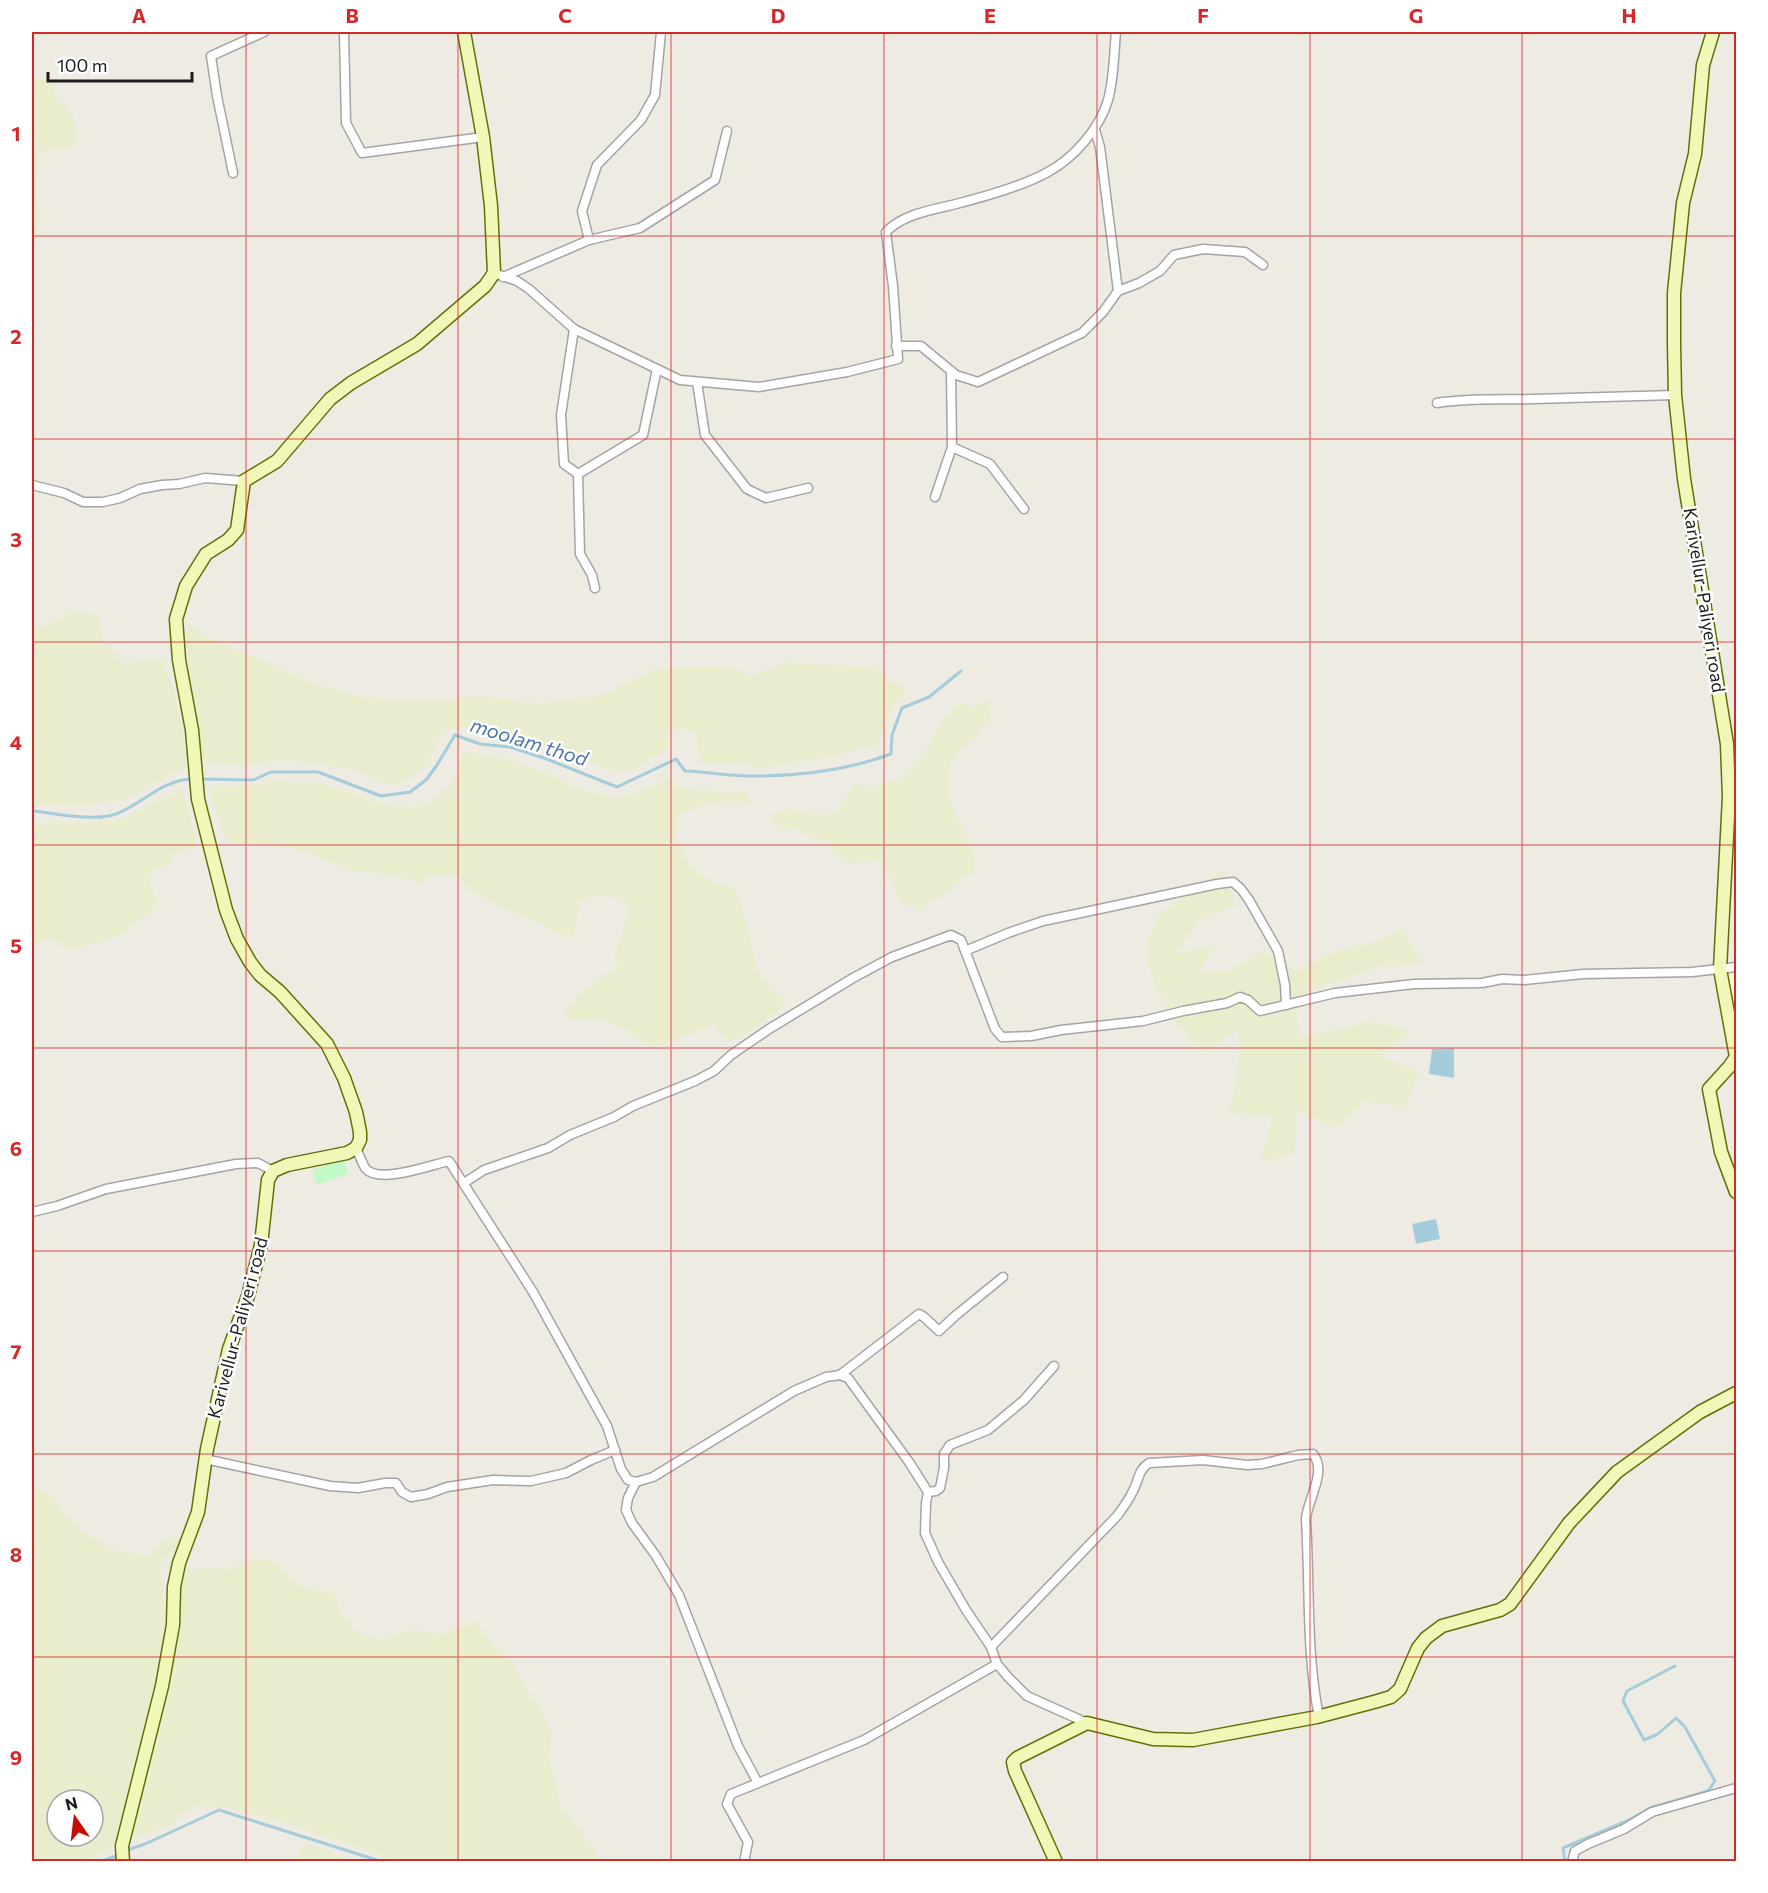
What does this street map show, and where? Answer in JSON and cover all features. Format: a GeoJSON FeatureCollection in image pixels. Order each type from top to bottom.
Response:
{"type":"FeatureCollection","features":[{"type":"Feature","properties":{"kind":"main road"},"geometry":{"type":"LineString","coordinates":[[273,1171],[287,1165],[347,1153],[356,1148],[360,1140],[360,1132],[356,1112],[344,1078],[327,1044],[250,962],[237,939],[226,910],[196,787],[192,730],[179,660],[176,619],[186,586],[206,554],[228,540],[237,530],[244,481],[277,461],[330,399],[351,383],[417,344],[498,275],[483,137],[464,32]]}},
{"type":"Feature","properties":{"kind":"main road","name":"Karivellur-Paliyeri road"},"geometry":{"type":"LineString","coordinates":[[1713,32],[1703,65],[1695,154],[1683,203],[1674,293],[1675,395],[1690,520],[1727,744],[1730,797],[1720,969],[1736,1057],[1710,1089],[1721,1152],[1737,1192]]}},
{"type":"Feature","properties":{"kind":"main road","name":"Karivellur-Paliyeri road"},"geometry":{"type":"LineString","coordinates":[[123,1862],[122,1846],[162,1686],[179,1563],[198,1512],[205,1459],[229,1349],[248,1296],[261,1245],[268,1180],[273,1171]]}},
{"type":"Feature","properties":{"kind":"main road"},"geometry":{"type":"LineString","coordinates":[[1056,1862],[1012,1762],[1017,1758],[1087,1723],[1153,1739],[1193,1740],[1319,1717],[1391,1697],[1404,1684],[1418,1648],[1426,1638],[1442,1626],[1500,1610],[1510,1604],[1569,1523],[1617,1472],[1700,1412],[1737,1393]]}},
{"type":"Feature","properties":{"kind":"street"},"geometry":{"type":"LineString","coordinates":[[233,173],[211,56],[264,32]]}},
{"type":"Feature","properties":{"kind":"street"},"geometry":{"type":"LineString","coordinates":[[344,32],[346,123],[362,153],[483,137]]}},
{"type":"Feature","properties":{"kind":"street"},"geometry":{"type":"LineString","coordinates":[[589,240],[582,212],[597,165],[641,120],[655,95],[661,32]]}},
{"type":"Feature","properties":{"kind":"street"},"geometry":{"type":"LineString","coordinates":[[498,275],[517,281],[529,289],[574,329],[680,380],[759,387],[825,376],[898,359],[893,286],[886,232],[894,224],[929,210],[1000,190],[1048,172],[1074,152],[1095,130],[1108,99],[1116,32]]}},
{"type":"Feature","properties":{"kind":"street"},"geometry":{"type":"LineString","coordinates":[[1095,130],[1100,147],[1118,291]]}},
{"type":"Feature","properties":{"kind":"street"},"geometry":{"type":"LineString","coordinates":[[498,275],[589,240],[640,228],[716,180],[728,131]]}},
{"type":"Feature","properties":{"kind":"street"},"geometry":{"type":"LineString","coordinates":[[896,346],[921,346],[956,375],[978,382],[1082,333],[1103,312],[1118,291],[1139,283],[1160,271],[1174,255],[1203,249],[1245,252],[1263,265]]}},
{"type":"Feature","properties":{"kind":"street"},"geometry":{"type":"LineString","coordinates":[[574,329],[561,415],[564,464],[578,474]]}},
{"type":"Feature","properties":{"kind":"street"},"geometry":{"type":"LineString","coordinates":[[578,474],[643,435],[657,369]]}},
{"type":"Feature","properties":{"kind":"street"},"geometry":{"type":"LineString","coordinates":[[935,497],[952,447],[951,371]]}},
{"type":"Feature","properties":{"kind":"street"},"geometry":{"type":"LineString","coordinates":[[697,382],[705,435],[747,489],[766,498],[808,488]]}},
{"type":"Feature","properties":{"kind":"street"},"geometry":{"type":"LineString","coordinates":[[1437,403],[1489,398],[1675,395]]}},
{"type":"Feature","properties":{"kind":"street"},"geometry":{"type":"LineString","coordinates":[[952,447],[990,464],[1024,509]]}},
{"type":"Feature","properties":{"kind":"street"},"geometry":{"type":"LineString","coordinates":[[578,474],[580,554],[592,575],[595,588]]}},
{"type":"Feature","properties":{"kind":"street"},"geometry":{"type":"LineString","coordinates":[[32,486],[64,493],[83,502],[103,502],[120,498],[140,489],[206,478],[244,481]]}},
{"type":"Feature","properties":{"kind":"street"},"geometry":{"type":"LineString","coordinates":[[965,951],[1043,921],[1233,882],[1249,900],[1278,951],[1285,985],[1286,1005]]}},
{"type":"Feature","properties":{"kind":"street"},"geometry":{"type":"LineString","coordinates":[[464,1183],[484,1170],[548,1148],[570,1135],[614,1117],[633,1106],[695,1081],[714,1071],[731,1054],[769,1029],[892,957],[951,935],[960,940],[989,1016],[1002,1037],[1031,1036],[1061,1030],[1143,1021],[1227,1004],[1240,997],[1248,999],[1260,1011],[1335,993],[1414,984],[1482,983],[1502,979],[1524,980],[1582,974],[1652,974],[1737,967]]}},
{"type":"Feature","properties":{"kind":"street"},"geometry":{"type":"LineString","coordinates":[[356,1148],[366,1169],[374,1174],[388,1175],[449,1161],[533,1292],[607,1426],[621,1469],[627,1480],[636,1482],[653,1477],[794,1391],[826,1377],[840,1375],[848,1378],[858,1389],[928,1492],[925,1533],[938,1562],[991,1647],[997,1664],[1027,1695],[1087,1723]]}},
{"type":"Feature","properties":{"kind":"street"},"geometry":{"type":"LineString","coordinates":[[32,1212],[106,1189],[236,1164],[258,1163],[273,1171]]}},
{"type":"Feature","properties":{"kind":"street"},"geometry":{"type":"LineString","coordinates":[[840,1375],[919,1314],[939,1331],[1003,1277]]}},
{"type":"Feature","properties":{"kind":"street"},"geometry":{"type":"LineString","coordinates":[[928,1492],[940,1488],[945,1468],[945,1449],[950,1444],[988,1430],[1024,1400],[1054,1366]]}},
{"type":"Feature","properties":{"kind":"street"},"geometry":{"type":"LineString","coordinates":[[205,1459],[330,1486],[358,1488],[396,1483],[402,1492],[411,1497],[447,1487],[485,1481],[531,1481],[566,1473],[615,1450]]}},
{"type":"Feature","properties":{"kind":"street"},"geometry":{"type":"LineString","coordinates":[[991,1647],[1117,1516],[1133,1492],[1139,1473],[1149,1463],[1203,1460],[1247,1465],[1313,1454],[1317,1463],[1317,1477],[1306,1520],[1309,1642],[1319,1717]]}},
{"type":"Feature","properties":{"kind":"street"},"geometry":{"type":"LineString","coordinates":[[636,1482],[628,1498],[626,1510],[679,1595],[738,1746],[758,1783]]}},
{"type":"Feature","properties":{"kind":"street"},"geometry":{"type":"LineString","coordinates":[[744,1862],[748,1842],[727,1804],[731,1794],[864,1740],[997,1664]]}},
{"type":"Feature","properties":{"kind":"street"},"geometry":{"type":"LineString","coordinates":[[1572,1862],[1575,1851],[1624,1829],[1652,1812],[1737,1788]]}},
{"type":"Feature","properties":{"kind":"shaded area"},"geometry":{"type":"Polygon","coordinates":[[[32,79],[52,79],[56,102],[65,103],[72,112],[75,124],[74,143],[72,149],[51,149],[38,154],[36,197],[39,216],[32,260],[32,79]]]}},
{"type":"Feature","properties":{"kind":"shaded area"},"geometry":{"type":"Polygon","coordinates":[[[73,611],[97,616],[104,641],[122,663],[166,658],[166,671],[174,689],[186,748],[186,767],[124,800],[81,805],[32,805],[32,631],[73,611]]]}},
{"type":"Feature","properties":{"kind":"shaded area"},"geometry":{"type":"Polygon","coordinates":[[[188,623],[206,637],[314,684],[385,700],[437,701],[473,696],[537,703],[560,701],[600,696],[651,670],[732,668],[751,675],[787,662],[877,669],[907,692],[891,708],[878,747],[858,749],[836,756],[763,768],[740,764],[700,764],[696,733],[684,728],[666,733],[670,747],[634,770],[620,773],[514,737],[468,728],[444,729],[426,765],[401,785],[385,784],[352,770],[304,762],[279,760],[249,766],[207,764],[202,761],[199,722],[190,676],[186,637],[188,623]]]}},
{"type":"Feature","properties":{"kind":"shaded area"},"geometry":{"type":"Polygon","coordinates":[[[988,700],[991,715],[981,732],[950,762],[949,795],[975,855],[974,871],[920,911],[901,903],[883,861],[848,863],[836,855],[828,841],[812,838],[798,829],[778,830],[771,815],[787,810],[821,815],[838,811],[853,784],[872,787],[902,777],[919,761],[945,717],[959,702],[973,707],[988,700]]]}},
{"type":"Feature","properties":{"kind":"shaded area"},"geometry":{"type":"Polygon","coordinates":[[[469,752],[514,761],[556,777],[577,788],[617,798],[640,793],[668,777],[678,787],[728,793],[748,791],[749,804],[707,803],[678,814],[676,837],[685,857],[698,872],[711,882],[734,887],[743,910],[757,969],[784,1000],[779,1010],[743,1036],[727,1042],[713,1023],[672,1042],[652,1048],[624,1029],[608,1022],[588,1019],[567,1020],[565,1011],[579,993],[620,964],[614,957],[630,907],[618,897],[595,896],[579,902],[574,936],[559,934],[471,892],[459,877],[431,875],[424,884],[401,877],[348,870],[308,853],[286,847],[227,843],[209,787],[255,785],[283,778],[295,783],[313,781],[371,802],[413,807],[430,803],[450,785],[463,754],[469,752]]]}},
{"type":"Feature","properties":{"kind":"shaded area"},"geometry":{"type":"Polygon","coordinates":[[[179,788],[186,801],[198,847],[171,855],[170,864],[154,870],[149,879],[156,901],[150,914],[121,936],[66,950],[58,941],[44,940],[36,946],[32,942],[32,825],[53,822],[81,823],[120,820],[146,805],[167,797],[179,788]]]}},
{"type":"Feature","properties":{"kind":"shaded area"},"geometry":{"type":"Polygon","coordinates":[[[1224,870],[1235,906],[1201,919],[1174,954],[1215,945],[1198,973],[1230,971],[1263,950],[1295,971],[1338,950],[1372,943],[1403,929],[1422,963],[1379,967],[1295,997],[1299,1037],[1374,1021],[1411,1031],[1380,1057],[1419,1072],[1405,1108],[1365,1100],[1338,1129],[1297,1110],[1295,1152],[1260,1162],[1273,1118],[1229,1112],[1238,1071],[1239,1030],[1202,1052],[1176,1021],[1155,985],[1145,951],[1158,916],[1192,890],[1224,870]]]}},
{"type":"Feature","properties":{"kind":"shaded area"},"geometry":{"type":"Polygon","coordinates":[[[1736,970],[1736,1016],[1734,1017],[1725,973],[1736,970]]]}},
{"type":"Feature","properties":{"kind":"shaded area"},"geometry":{"type":"Polygon","coordinates":[[[32,1486],[52,1496],[60,1510],[78,1528],[111,1549],[147,1557],[162,1539],[177,1537],[182,1539],[177,1552],[164,1559],[159,1572],[163,1589],[164,1653],[119,1839],[109,1849],[87,1861],[32,1861],[32,1486]]]}},
{"type":"Feature","properties":{"kind":"shaded area"},"geometry":{"type":"Polygon","coordinates":[[[251,1559],[273,1560],[305,1589],[333,1592],[342,1614],[355,1631],[382,1640],[414,1629],[437,1635],[476,1622],[493,1645],[514,1664],[521,1681],[536,1702],[552,1734],[549,1757],[560,1804],[600,1861],[396,1861],[287,1823],[222,1807],[198,1806],[181,1815],[172,1825],[140,1836],[128,1834],[171,1674],[182,1571],[206,1568],[229,1569],[251,1559]]]}},
{"type":"Feature","properties":{"kind":"shaded area"},"geometry":{"type":"Polygon","coordinates":[[[307,1843],[353,1861],[301,1861],[297,1852],[307,1843]]]}},
{"type":"Feature","properties":{"kind":"green space"},"geometry":{"type":"Polygon","coordinates":[[[343,1159],[348,1174],[317,1185],[312,1170],[343,1159]]]}},
{"type":"Feature","properties":{"kind":"water"},"geometry":{"type":"Polygon","coordinates":[[[1454,1048],[1454,1078],[1429,1074],[1432,1049],[1454,1048]]]}},
{"type":"Feature","properties":{"kind":"water"},"geometry":{"type":"Polygon","coordinates":[[[1436,1219],[1440,1239],[1416,1244],[1412,1224],[1436,1219]]]}},
{"type":"Feature","properties":{"kind":"waterway","name":"moolam thod"},"geometry":{"type":"LineString","coordinates":[[199,779],[253,780],[271,772],[318,772],[381,796],[410,792],[426,780],[455,735],[480,744],[510,747],[617,787],[676,759],[685,771],[728,775],[771,776],[824,771],[875,760],[891,754],[892,735],[902,708],[929,697],[961,671]]}},
{"type":"Feature","properties":{"kind":"waterway","name":"moolam thod"},"geometry":{"type":"LineString","coordinates":[[32,811],[85,817],[107,816],[126,810],[162,787],[193,779]]}},
{"type":"Feature","properties":{"kind":"waterway"},"geometry":{"type":"LineString","coordinates":[[1565,1862],[1563,1848],[1629,1820],[1650,1808],[1708,1791],[1715,1781],[1685,1727],[1676,1718],[1658,1734],[1644,1740],[1623,1701],[1627,1691],[1675,1666]]}},
{"type":"Feature","properties":{"kind":"waterway"},"geometry":{"type":"LineString","coordinates":[[128,1850],[219,1810],[383,1862]]}},
{"type":"Feature","properties":{"kind":"waterway"},"geometry":{"type":"LineString","coordinates":[[100,1862],[118,1855]]}}]}
